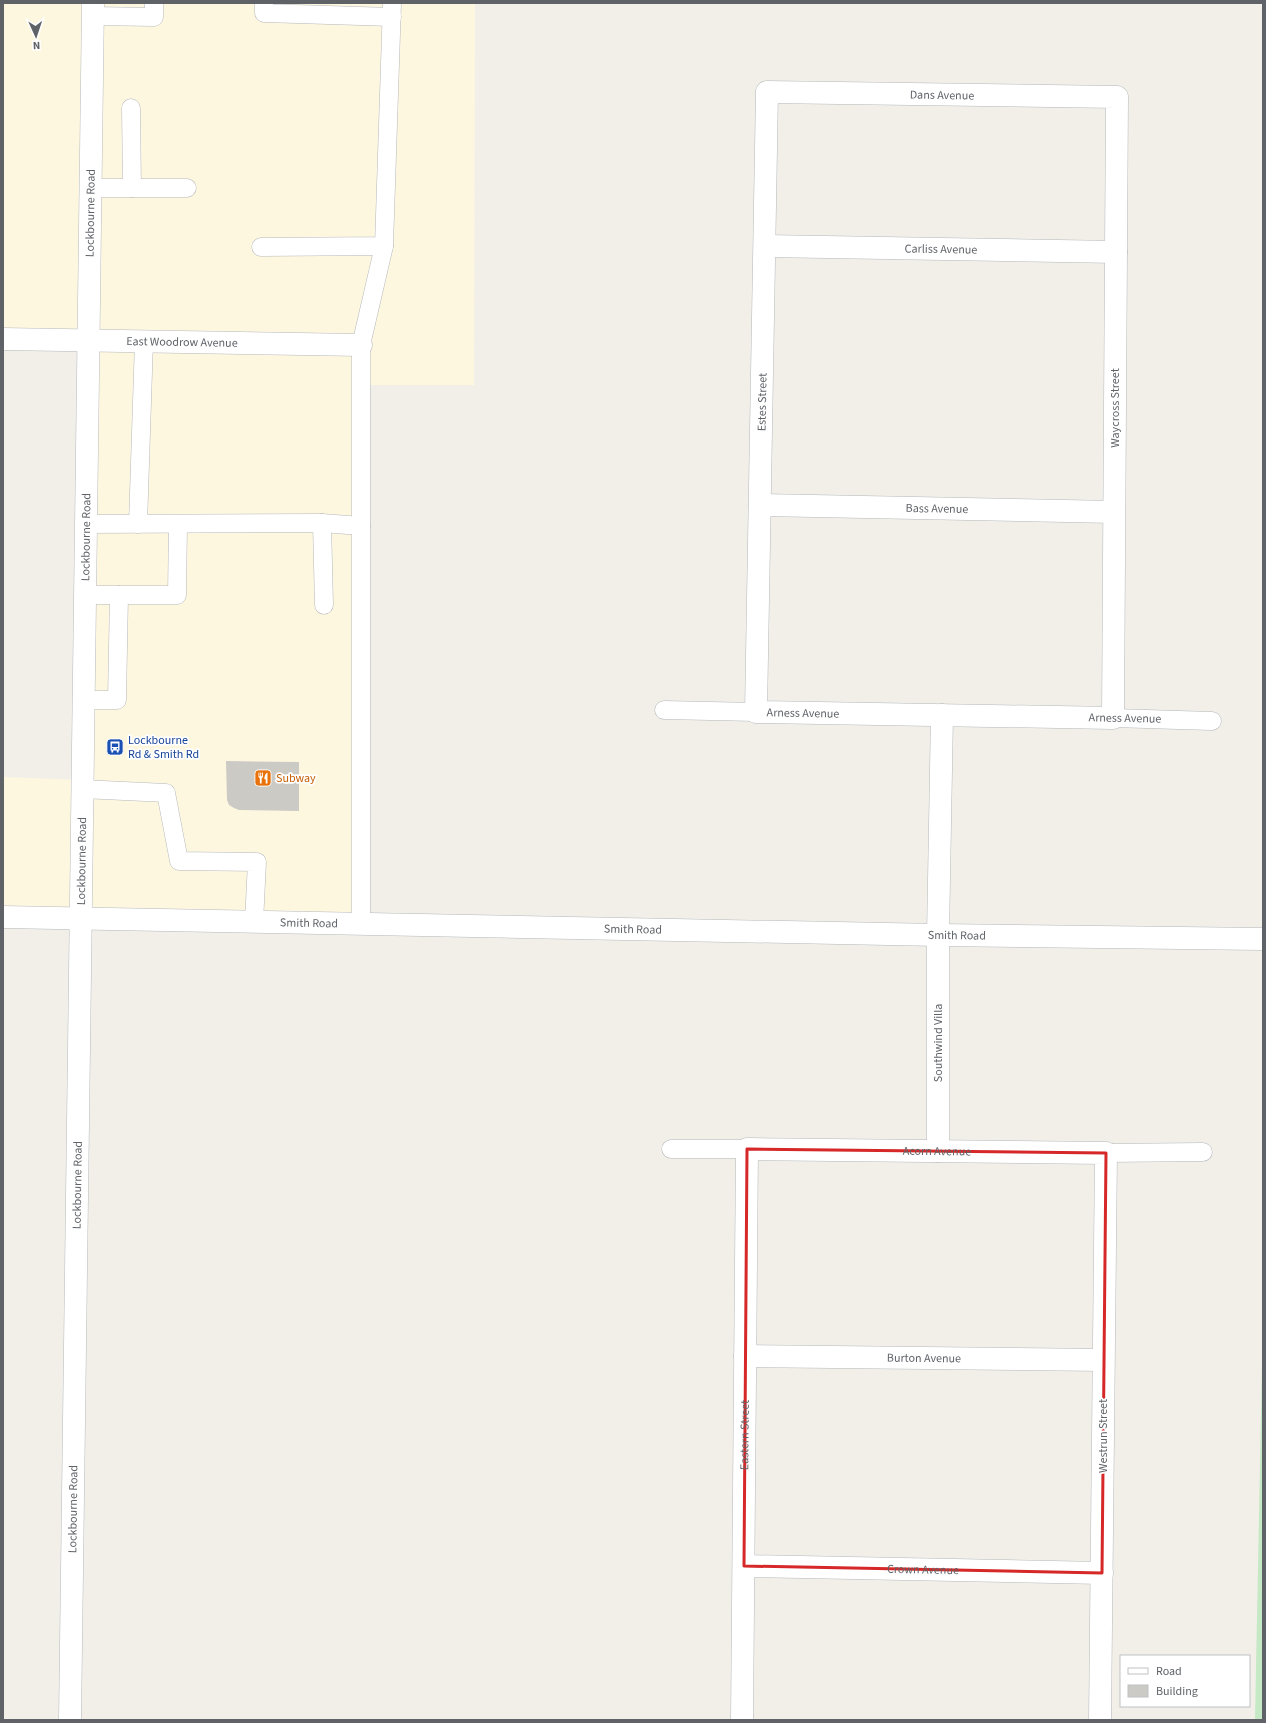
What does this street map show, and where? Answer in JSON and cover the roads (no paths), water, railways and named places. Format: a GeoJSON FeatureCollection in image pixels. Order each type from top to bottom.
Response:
{"type":"FeatureCollection","features":[{"type":"Feature","properties":{"kind":"street","name":"Lockbourne Road"},"geometry":{"type":"LineString","coordinates":[[70,1720],[92,10]]}},
{"type":"Feature","properties":{"kind":"street","name":"Dans Avenue"},"geometry":{"type":"LineString","coordinates":[[768,92],[1117,97]]}},
{"type":"Feature","properties":{"kind":"street","name":"Estes Street"},"geometry":{"type":"LineString","coordinates":[[756,712],[768,92]]}},
{"type":"Feature","properties":{"kind":"street","name":"Waycross Street"},"geometry":{"type":"LineString","coordinates":[[1113,718],[1117,97]]}},
{"type":"Feature","properties":{"kind":"street","name":"Carliss Avenue"},"geometry":{"type":"LineString","coordinates":[[765,246],[1116,252]]}},
{"type":"Feature","properties":{"kind":"street","name":"East Woodrow Avenue"},"geometry":{"type":"LineString","coordinates":[[3,339],[361,345]]}},
{"type":"Feature","properties":{"kind":"street","name":"Bass Avenue"},"geometry":{"type":"LineString","coordinates":[[760,505],[1114,512]]}},
{"type":"Feature","properties":{"kind":"street","name":"Arness Avenue"},"geometry":{"type":"LineString","coordinates":[[756,712],[1113,718]]}},
{"type":"Feature","properties":{"kind":"street"},"geometry":{"type":"LineString","coordinates":[[938,935],[942,715]]}},
{"type":"Feature","properties":{"kind":"street","name":"Smith Road"},"geometry":{"type":"LineString","coordinates":[[3,917],[938,935],[1263,939]]}},
{"type":"Feature","properties":{"kind":"street","name":"Southwind Villa"},"geometry":{"type":"LineString","coordinates":[[938,935],[938,1151]]}},
{"type":"Feature","properties":{"kind":"street","name":"Acorn Avenue"},"geometry":{"type":"LineString","coordinates":[[747,1149],[1106,1152]]}},
{"type":"Feature","properties":{"kind":"street","name":"Eastern Street"},"geometry":{"type":"LineString","coordinates":[[742,1720],[747,1149]]}},
{"type":"Feature","properties":{"kind":"street","name":"Westrun Street"},"geometry":{"type":"LineString","coordinates":[[1100,1720],[1106,1152]]}},
{"type":"Feature","properties":{"kind":"street","name":"Burton Avenue"},"geometry":{"type":"LineString","coordinates":[[745,1356],[1103,1360]]}},
{"type":"Feature","properties":{"kind":"street","name":"Crown Avenue"},"geometry":{"type":"LineString","coordinates":[[744,1566],[1102,1573]]}},
{"type":"Feature","properties":{"kind":"lane"},"geometry":{"type":"LineString","coordinates":[[92,10],[154,17],[154,3]]}},
{"type":"Feature","properties":{"kind":"lane"},"geometry":{"type":"LineString","coordinates":[[264,3],[264,13],[392,10],[384,246],[361,345],[361,923]]}},
{"type":"Feature","properties":{"kind":"lane"},"geometry":{"type":"LineString","coordinates":[[131,108],[132,188]]}},
{"type":"Feature","properties":{"kind":"lane"},"geometry":{"type":"LineString","coordinates":[[90,188],[187,188]]}},
{"type":"Feature","properties":{"kind":"lane"},"geometry":{"type":"LineString","coordinates":[[261,247],[384,246]]}},
{"type":"Feature","properties":{"kind":"lane"},"geometry":{"type":"LineString","coordinates":[[138,524],[144,341]]}},
{"type":"Feature","properties":{"kind":"lane"},"geometry":{"type":"LineString","coordinates":[[85,524],[322,523],[361,526]]}},
{"type":"Feature","properties":{"kind":"lane"},"geometry":{"type":"LineString","coordinates":[[322,523],[324,605]]}},
{"type":"Feature","properties":{"kind":"lane"},"geometry":{"type":"LineString","coordinates":[[84,595],[177,595],[178,524]]}},
{"type":"Feature","properties":{"kind":"lane"},"geometry":{"type":"LineString","coordinates":[[83,700],[117,700],[119,594]]}},
{"type":"Feature","properties":{"kind":"lane","name":"Arness Avenue"},"geometry":{"type":"LineString","coordinates":[[664,710],[756,712]]}},
{"type":"Feature","properties":{"kind":"lane","name":"Arness Avenue"},"geometry":{"type":"LineString","coordinates":[[1113,718],[1212,721]]}},
{"type":"Feature","properties":{"kind":"lane"},"geometry":{"type":"LineString","coordinates":[[82,789],[166,793],[180,861],[257,862],[254,922]]}},
{"type":"Feature","properties":{"kind":"lane","name":"Acorn Avenue"},"geometry":{"type":"LineString","coordinates":[[671,1149],[747,1149]]}},
{"type":"Feature","properties":{"kind":"lane","name":"Acorn Avenue"},"geometry":{"type":"LineString","coordinates":[[1106,1152],[1203,1152]]}},
{"type":"Feature","properties":{"kind":"place","name":"Lockbourne Rd & Smith Rd"},"geometry":{"type":"Point","coordinates":[115,747]}},
{"type":"Feature","properties":{"kind":"place","name":"Subway"},"geometry":{"type":"Point","coordinates":[263,778]}}]}
